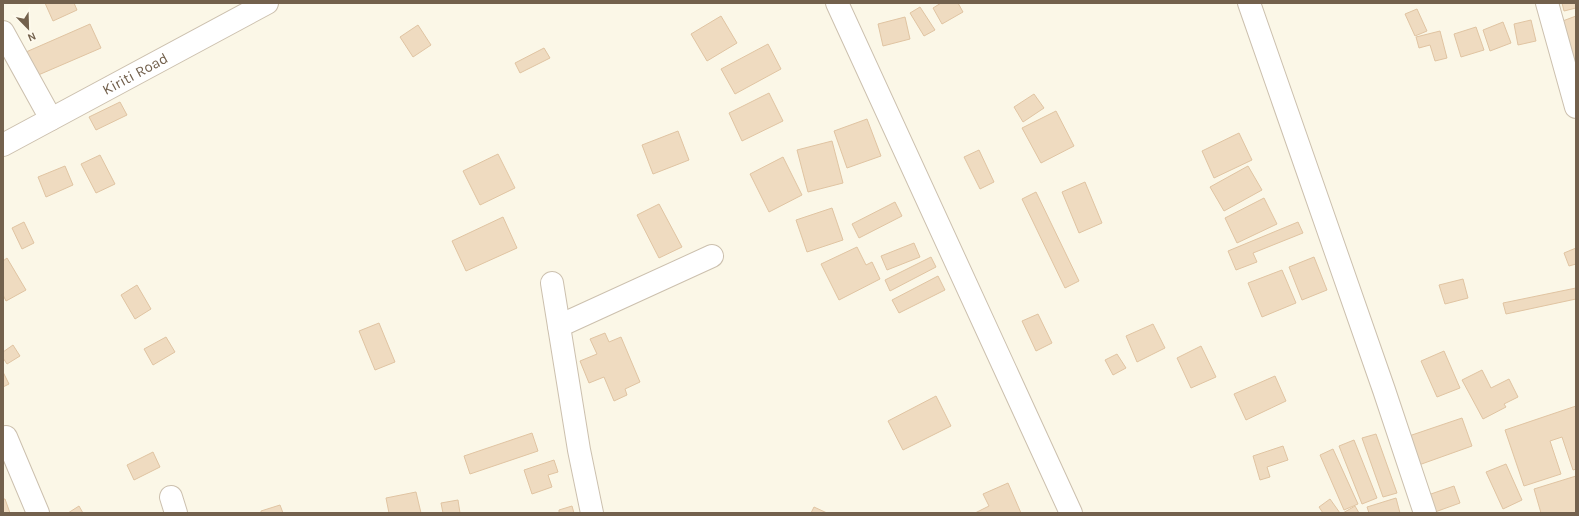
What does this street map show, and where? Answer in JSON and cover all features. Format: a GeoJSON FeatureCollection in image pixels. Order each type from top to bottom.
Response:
{"type":"FeatureCollection","features":[{"type":"Feature","properties":{"kind":"street","name":"Kiriti Road"},"geometry":{"type":"LineString","coordinates":[[3,145],[267,3]]}},
{"type":"Feature","properties":{"kind":"street"},"geometry":{"type":"LineString","coordinates":[[837,3],[1072,513]]}},
{"type":"Feature","properties":{"kind":"street"},"geometry":{"type":"LineString","coordinates":[[1249,3],[1379,375],[1425,513]]}},
{"type":"Feature","properties":{"kind":"street"},"geometry":{"type":"LineString","coordinates":[[1547,3],[1576,107]]}},
{"type":"Feature","properties":{"kind":"street"},"geometry":{"type":"LineString","coordinates":[[3,32],[51,119]]}},
{"type":"Feature","properties":{"kind":"street"},"geometry":{"type":"LineString","coordinates":[[559,326],[712,256]]}},
{"type":"Feature","properties":{"kind":"street"},"geometry":{"type":"LineString","coordinates":[[552,283],[579,450],[592,513]]}},
{"type":"Feature","properties":{"kind":"street"},"geometry":{"type":"LineString","coordinates":[[6,437],[38,513]]}},
{"type":"Feature","properties":{"kind":"building"},"geometry":{"type":"Polygon","coordinates":[[[45,3],[74,3],[77,10],[53,21],[45,3]]]}},
{"type":"Feature","properties":{"kind":"building"},"geometry":{"type":"Polygon","coordinates":[[[941,3],[958,3],[963,12],[942,24],[933,8],[941,3]]]}},
{"type":"Feature","properties":{"kind":"building"},"geometry":{"type":"Polygon","coordinates":[[[1562,3],[1576,3],[1576,8],[1564,11],[1562,3]]]}},
{"type":"Feature","properties":{"kind":"building"},"geometry":{"type":"Polygon","coordinates":[[[920,7],[935,30],[924,36],[910,13],[920,7]]]}},
{"type":"Feature","properties":{"kind":"building"},"geometry":{"type":"Polygon","coordinates":[[[1417,9],[1427,31],[1415,36],[1405,14],[1417,9]]]}},
{"type":"Feature","properties":{"kind":"building"},"geometry":{"type":"Polygon","coordinates":[[[721,16],[737,43],[707,61],[691,34],[721,16]]]}},
{"type":"Feature","properties":{"kind":"building"},"geometry":{"type":"Polygon","coordinates":[[[1576,16],[1576,73],[1560,22],[1576,16]]]}},
{"type":"Feature","properties":{"kind":"building"},"geometry":{"type":"Polygon","coordinates":[[[905,17],[910,39],[883,46],[878,24],[905,17]]]}},
{"type":"Feature","properties":{"kind":"building"},"geometry":{"type":"Polygon","coordinates":[[[1531,20],[1536,41],[1518,45],[1514,24],[1531,20]]]}},
{"type":"Feature","properties":{"kind":"building"},"geometry":{"type":"Polygon","coordinates":[[[1503,22],[1511,43],[1490,51],[1483,30],[1503,22]]]}},
{"type":"Feature","properties":{"kind":"building"},"geometry":{"type":"Polygon","coordinates":[[[90,24],[101,48],[36,76],[26,52],[90,24]]]}},
{"type":"Feature","properties":{"kind":"building"},"geometry":{"type":"Polygon","coordinates":[[[418,25],[431,45],[413,57],[400,37],[418,25]]]}},
{"type":"Feature","properties":{"kind":"building"},"geometry":{"type":"Polygon","coordinates":[[[1476,27],[1484,50],[1461,57],[1454,34],[1476,27]]]}},
{"type":"Feature","properties":{"kind":"building"},"geometry":{"type":"Polygon","coordinates":[[[1440,31],[1447,58],[1435,61],[1430,45],[1419,48],[1416,37],[1440,31]]]}},
{"type":"Feature","properties":{"kind":"building"},"geometry":{"type":"Polygon","coordinates":[[[768,44],[781,69],[735,94],[721,69],[768,44]]]}},
{"type":"Feature","properties":{"kind":"building"},"geometry":{"type":"Polygon","coordinates":[[[544,48],[550,58],[520,73],[515,63],[544,48]]]}},
{"type":"Feature","properties":{"kind":"building"},"geometry":{"type":"Polygon","coordinates":[[[769,93],[783,121],[742,141],[729,113],[769,93]]]}},
{"type":"Feature","properties":{"kind":"building"},"geometry":{"type":"Polygon","coordinates":[[[1034,94],[1044,108],[1023,122],[1014,107],[1034,94]]]}},
{"type":"Feature","properties":{"kind":"building"},"geometry":{"type":"Polygon","coordinates":[[[120,102],[127,115],[96,130],[89,117],[120,102]]]}},
{"type":"Feature","properties":{"kind":"building"},"geometry":{"type":"Polygon","coordinates":[[[1056,111],[1074,146],[1041,163],[1022,128],[1056,111]]]}},
{"type":"Feature","properties":{"kind":"building"},"geometry":{"type":"Polygon","coordinates":[[[867,119],[881,156],[847,168],[834,131],[867,119]]]}},
{"type":"Feature","properties":{"kind":"building"},"geometry":{"type":"Polygon","coordinates":[[[678,131],[689,160],[653,174],[642,145],[678,131]]]}},
{"type":"Feature","properties":{"kind":"building"},"geometry":{"type":"Polygon","coordinates":[[[1239,133],[1252,160],[1214,178],[1202,151],[1239,133]]]}},
{"type":"Feature","properties":{"kind":"building"},"geometry":{"type":"Polygon","coordinates":[[[832,141],[843,183],[808,192],[797,150],[832,141]]]}},
{"type":"Feature","properties":{"kind":"building"},"geometry":{"type":"Polygon","coordinates":[[[979,150],[994,182],[980,189],[964,157],[979,150]]]}},
{"type":"Feature","properties":{"kind":"building"},"geometry":{"type":"Polygon","coordinates":[[[498,154],[515,188],[480,205],[463,171],[498,154]]]}},
{"type":"Feature","properties":{"kind":"building"},"geometry":{"type":"Polygon","coordinates":[[[100,155],[115,184],[96,193],[81,164],[100,155]]]}},
{"type":"Feature","properties":{"kind":"building"},"geometry":{"type":"Polygon","coordinates":[[[783,157],[802,195],[769,212],[750,174],[783,157]]]}},
{"type":"Feature","properties":{"kind":"building"},"geometry":{"type":"Polygon","coordinates":[[[65,166],[73,185],[46,197],[38,177],[65,166]]]}},
{"type":"Feature","properties":{"kind":"building"},"geometry":{"type":"Polygon","coordinates":[[[1248,166],[1262,190],[1224,211],[1210,187],[1248,166]]]}},
{"type":"Feature","properties":{"kind":"building"},"geometry":{"type":"Polygon","coordinates":[[[1085,182],[1102,223],[1079,233],[1062,192],[1085,182]]]}},
{"type":"Feature","properties":{"kind":"building"},"geometry":{"type":"Polygon","coordinates":[[[1036,192],[1079,281],[1065,288],[1022,199],[1036,192]]]}},
{"type":"Feature","properties":{"kind":"building"},"geometry":{"type":"Polygon","coordinates":[[[1264,198],[1277,224],[1237,243],[1225,218],[1264,198]]]}},
{"type":"Feature","properties":{"kind":"building"},"geometry":{"type":"Polygon","coordinates":[[[895,202],[902,216],[859,238],[852,224],[895,202]]]}},
{"type":"Feature","properties":{"kind":"building"},"geometry":{"type":"Polygon","coordinates":[[[659,204],[682,247],[659,258],[637,215],[659,204]]]}},
{"type":"Feature","properties":{"kind":"building"},"geometry":{"type":"Polygon","coordinates":[[[832,208],[843,240],[807,252],[796,220],[832,208]]]}},
{"type":"Feature","properties":{"kind":"building"},"geometry":{"type":"Polygon","coordinates":[[[503,217],[517,248],[466,271],[452,241],[503,217]]]}},
{"type":"Feature","properties":{"kind":"building"},"geometry":{"type":"Polygon","coordinates":[[[24,222],[34,243],[22,249],[12,228],[24,222]]]}},
{"type":"Feature","properties":{"kind":"building"},"geometry":{"type":"Polygon","coordinates":[[[1298,222],[1303,233],[1253,253],[1257,262],[1236,270],[1228,251],[1298,222]]]}},
{"type":"Feature","properties":{"kind":"building"},"geometry":{"type":"Polygon","coordinates":[[[914,243],[920,257],[887,270],[881,256],[914,243]]]}},
{"type":"Feature","properties":{"kind":"building"},"geometry":{"type":"Polygon","coordinates":[[[857,247],[866,265],[872,262],[880,279],[839,300],[821,264],[857,247]]]}},
{"type":"Feature","properties":{"kind":"building"},"geometry":{"type":"Polygon","coordinates":[[[1576,248],[1576,264],[1569,266],[1564,253],[1576,248]]]}},
{"type":"Feature","properties":{"kind":"building"},"geometry":{"type":"Polygon","coordinates":[[[931,257],[936,267],[890,291],[885,280],[931,257]]]}},
{"type":"Feature","properties":{"kind":"building"},"geometry":{"type":"Polygon","coordinates":[[[1314,257],[1327,290],[1302,300],[1289,267],[1314,257]]]}},
{"type":"Feature","properties":{"kind":"building"},"geometry":{"type":"Polygon","coordinates":[[[7,258],[26,290],[6,301],[3,295],[3,261],[7,258]]]}},
{"type":"Feature","properties":{"kind":"building"},"geometry":{"type":"Polygon","coordinates":[[[1282,270],[1296,303],[1262,317],[1248,283],[1282,270]]]}},
{"type":"Feature","properties":{"kind":"building"},"geometry":{"type":"Polygon","coordinates":[[[938,276],[945,290],[899,313],[892,300],[938,276]]]}},
{"type":"Feature","properties":{"kind":"building"},"geometry":{"type":"Polygon","coordinates":[[[1463,279],[1468,298],[1445,304],[1439,285],[1463,279]]]}},
{"type":"Feature","properties":{"kind":"building"},"geometry":{"type":"Polygon","coordinates":[[[137,285],[151,309],[135,319],[121,295],[137,285]]]}},
{"type":"Feature","properties":{"kind":"building"},"geometry":{"type":"Polygon","coordinates":[[[1576,288],[1576,299],[1506,314],[1503,303],[1576,288]]]}},
{"type":"Feature","properties":{"kind":"building"},"geometry":{"type":"Polygon","coordinates":[[[1038,314],[1052,343],[1036,351],[1022,321],[1038,314]]]}},
{"type":"Feature","properties":{"kind":"building"},"geometry":{"type":"Polygon","coordinates":[[[379,323],[395,362],[375,370],[359,331],[379,323]]]}},
{"type":"Feature","properties":{"kind":"building"},"geometry":{"type":"Polygon","coordinates":[[[1153,324],[1165,348],[1137,362],[1126,336],[1153,324]]]}},
{"type":"Feature","properties":{"kind":"building"},"geometry":{"type":"Polygon","coordinates":[[[605,333],[609,342],[621,337],[640,382],[625,389],[627,395],[614,401],[604,377],[589,383],[580,361],[597,354],[590,339],[605,333]]]}},
{"type":"Feature","properties":{"kind":"building"},"geometry":{"type":"Polygon","coordinates":[[[166,337],[175,352],[153,365],[144,349],[166,337]]]}},
{"type":"Feature","properties":{"kind":"building"},"geometry":{"type":"Polygon","coordinates":[[[13,345],[20,356],[7,364],[3,358],[3,352],[13,345]]]}},
{"type":"Feature","properties":{"kind":"building"},"geometry":{"type":"Polygon","coordinates":[[[1201,346],[1216,377],[1191,388],[1177,358],[1201,346]]]}},
{"type":"Feature","properties":{"kind":"building"},"geometry":{"type":"Polygon","coordinates":[[[1444,351],[1460,388],[1437,397],[1421,361],[1444,351]]]}},
{"type":"Feature","properties":{"kind":"building"},"geometry":{"type":"Polygon","coordinates":[[[1117,354],[1126,368],[1113,375],[1105,360],[1117,354]]]}},
{"type":"Feature","properties":{"kind":"building"},"geometry":{"type":"Polygon","coordinates":[[[1482,370],[1491,388],[1509,379],[1518,397],[1504,404],[1506,407],[1483,419],[1462,380],[1482,370]]]}},
{"type":"Feature","properties":{"kind":"building"},"geometry":{"type":"Polygon","coordinates":[[[3,372],[9,384],[3,387],[3,372]]]}},
{"type":"Feature","properties":{"kind":"building"},"geometry":{"type":"Polygon","coordinates":[[[1275,376],[1286,401],[1246,420],[1234,394],[1275,376]]]}},
{"type":"Feature","properties":{"kind":"building"},"geometry":{"type":"Polygon","coordinates":[[[936,396],[951,426],[903,450],[888,421],[936,396]]]}},
{"type":"Feature","properties":{"kind":"building"},"geometry":{"type":"Polygon","coordinates":[[[1576,406],[1576,469],[1573,470],[1562,437],[1550,441],[1561,474],[1524,486],[1505,430],[1576,406]]]}},
{"type":"Feature","properties":{"kind":"building"},"geometry":{"type":"Polygon","coordinates":[[[1462,418],[1472,446],[1416,466],[1406,437],[1462,418]]]}},
{"type":"Feature","properties":{"kind":"building"},"geometry":{"type":"Polygon","coordinates":[[[532,433],[538,451],[470,474],[464,456],[532,433]]]}},
{"type":"Feature","properties":{"kind":"building"},"geometry":{"type":"Polygon","coordinates":[[[1376,434],[1397,493],[1383,497],[1362,438],[1376,434]]]}},
{"type":"Feature","properties":{"kind":"building"},"geometry":{"type":"Polygon","coordinates":[[[1354,440],[1377,498],[1362,504],[1339,446],[1354,440]]]}},
{"type":"Feature","properties":{"kind":"building"},"geometry":{"type":"Polygon","coordinates":[[[1283,446],[1288,460],[1267,467],[1270,477],[1260,480],[1253,456],[1283,446]]]}},
{"type":"Feature","properties":{"kind":"building"},"geometry":{"type":"Polygon","coordinates":[[[1333,449],[1358,504],[1344,510],[1320,455],[1333,449]]]}},
{"type":"Feature","properties":{"kind":"building"},"geometry":{"type":"Polygon","coordinates":[[[153,452],[160,467],[134,480],[127,465],[153,452]]]}},
{"type":"Feature","properties":{"kind":"building"},"geometry":{"type":"Polygon","coordinates":[[[554,460],[558,472],[548,475],[552,487],[532,494],[524,470],[554,460]]]}},
{"type":"Feature","properties":{"kind":"building"},"geometry":{"type":"Polygon","coordinates":[[[1506,464],[1522,500],[1503,509],[1486,472],[1506,464]]]}},
{"type":"Feature","properties":{"kind":"building"},"geometry":{"type":"Polygon","coordinates":[[[1576,476],[1576,513],[1541,513],[1534,489],[1576,476]]]}},
{"type":"Feature","properties":{"kind":"building"},"geometry":{"type":"Polygon","coordinates":[[[1008,483],[1021,513],[975,513],[989,506],[983,494],[1008,483]]]}},
{"type":"Feature","properties":{"kind":"building"},"geometry":{"type":"Polygon","coordinates":[[[1454,486],[1460,503],[1435,512],[1428,495],[1454,486]]]}},
{"type":"Feature","properties":{"kind":"building"},"geometry":{"type":"Polygon","coordinates":[[[416,492],[421,513],[389,513],[386,498],[416,492]]]}},
{"type":"Feature","properties":{"kind":"building"},"geometry":{"type":"Polygon","coordinates":[[[1396,498],[1400,513],[1369,513],[1367,507],[1396,498]]]}},
{"type":"Feature","properties":{"kind":"building"},"geometry":{"type":"Polygon","coordinates":[[[3,499],[5,499],[10,513],[3,513],[3,499]]]}},
{"type":"Feature","properties":{"kind":"building"},"geometry":{"type":"Polygon","coordinates":[[[1330,499],[1340,513],[1323,513],[1319,507],[1330,499]]]}},
{"type":"Feature","properties":{"kind":"building"},"geometry":{"type":"Polygon","coordinates":[[[458,500],[460,513],[443,513],[441,503],[458,500]]]}},
{"type":"Feature","properties":{"kind":"building"},"geometry":{"type":"Polygon","coordinates":[[[280,505],[283,513],[261,513],[261,511],[280,505]]]}},
{"type":"Feature","properties":{"kind":"building"},"geometry":{"type":"Polygon","coordinates":[[[79,506],[83,513],[68,513],[79,506]]]}},
{"type":"Feature","properties":{"kind":"building"},"geometry":{"type":"Polygon","coordinates":[[[572,506],[574,513],[559,513],[559,510],[572,506]]]}},
{"type":"Feature","properties":{"kind":"building"},"geometry":{"type":"Polygon","coordinates":[[[1355,506],[1359,513],[1343,513],[1355,506]]]}},
{"type":"Feature","properties":{"kind":"building"},"geometry":{"type":"Polygon","coordinates":[[[814,507],[827,513],[811,513],[814,507]]]}}]}
